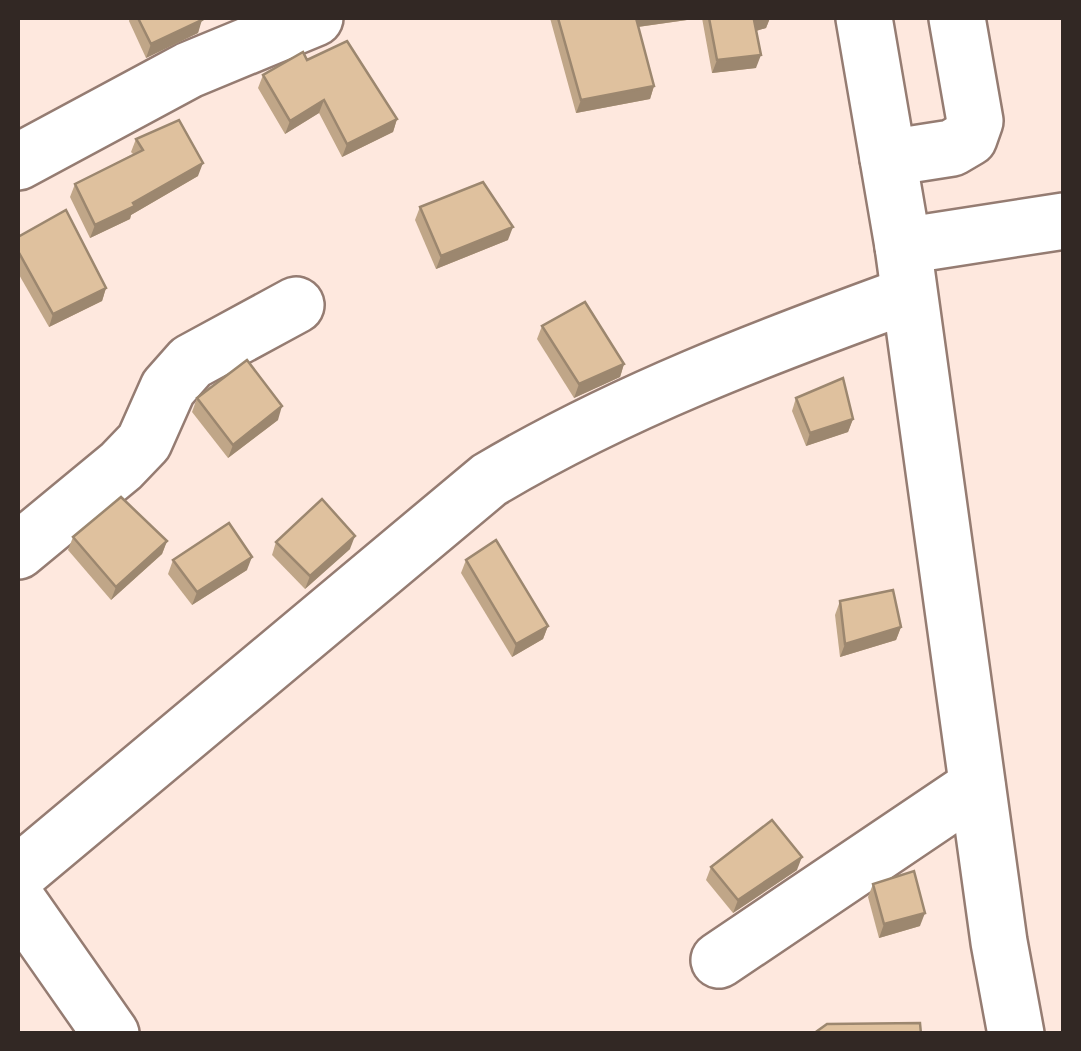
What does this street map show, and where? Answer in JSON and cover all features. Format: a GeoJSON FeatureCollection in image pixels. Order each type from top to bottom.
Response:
{"type":"FeatureCollection","features":[{"type":"Feature","properties":{"kind":"main road"},"geometry":{"type":"LineString","coordinates":[[18,162],[188,70],[316,18]]}},
{"type":"Feature","properties":{"kind":"main road"},"geometry":{"type":"LineString","coordinates":[[864,18],[906,270],[999,942],[1016,1034]]}},
{"type":"Feature","properties":{"kind":"main road"},"geometry":{"type":"LineString","coordinates":[[888,158],[952,148],[968,138],[976,121],[957,18]]}},
{"type":"Feature","properties":{"kind":"main road"},"geometry":{"type":"LineString","coordinates":[[18,874],[489,480],[628,406],[832,322],[906,270],[1064,221]]}},
{"type":"Feature","properties":{"kind":"main road"},"geometry":{"type":"LineString","coordinates":[[18,551],[121,466],[144,442],[168,388],[192,362],[296,305]]}},
{"type":"Feature","properties":{"kind":"main road"},"geometry":{"type":"LineString","coordinates":[[719,960],[977,786]]}},
{"type":"Feature","properties":{"kind":"main road"},"geometry":{"type":"LineString","coordinates":[[18,901],[111,1034]]}},
{"type":"Feature","properties":{"kind":"building"},"geometry":{"type":"Polygon","coordinates":[[[138,18],[201,18],[202,20],[151,44],[138,18]]]}},
{"type":"Feature","properties":{"kind":"building"},"geometry":{"type":"Polygon","coordinates":[[[558,18],[636,18],[654,86],[581,100],[558,18]]]}},
{"type":"Feature","properties":{"kind":"building"},"geometry":{"type":"Polygon","coordinates":[[[709,18],[762,18],[754,20],[761,55],[717,60],[709,18]]]}},
{"type":"Feature","properties":{"kind":"building"},"geometry":{"type":"Polygon","coordinates":[[[347,41],[397,119],[347,144],[324,100],[290,121],[263,75],[303,52],[307,60],[347,41]]]}},
{"type":"Feature","properties":{"kind":"building"},"geometry":{"type":"Polygon","coordinates":[[[179,120],[203,163],[133,203],[135,206],[95,225],[75,184],[143,150],[136,139],[179,120]]]}},
{"type":"Feature","properties":{"kind":"building"},"geometry":{"type":"Polygon","coordinates":[[[483,182],[513,227],[441,256],[420,207],[483,182]]]}},
{"type":"Feature","properties":{"kind":"building"},"geometry":{"type":"Polygon","coordinates":[[[66,210],[106,288],[53,314],[18,251],[18,237],[66,210]]]}},
{"type":"Feature","properties":{"kind":"building"},"geometry":{"type":"Polygon","coordinates":[[[585,302],[624,364],[579,384],[542,326],[585,302]]]}},
{"type":"Feature","properties":{"kind":"building"},"geometry":{"type":"Polygon","coordinates":[[[247,360],[282,406],[233,445],[197,398],[247,360]]]}},
{"type":"Feature","properties":{"kind":"building"},"geometry":{"type":"Polygon","coordinates":[[[843,378],[853,419],[810,433],[796,398],[843,378]]]}},
{"type":"Feature","properties":{"kind":"building"},"geometry":{"type":"Polygon","coordinates":[[[121,497],[167,541],[116,587],[73,537],[121,497]]]}},
{"type":"Feature","properties":{"kind":"building"},"geometry":{"type":"Polygon","coordinates":[[[322,499],[355,536],[310,576],[276,542],[322,499]]]}},
{"type":"Feature","properties":{"kind":"building"},"geometry":{"type":"Polygon","coordinates":[[[229,523],[252,557],[197,592],[173,560],[229,523]]]}},
{"type":"Feature","properties":{"kind":"building"},"geometry":{"type":"Polygon","coordinates":[[[496,540],[548,626],[516,644],[466,560],[496,540]]]}},
{"type":"Feature","properties":{"kind":"building"},"geometry":{"type":"Polygon","coordinates":[[[893,590],[901,627],[845,644],[840,601],[893,590]]]}},
{"type":"Feature","properties":{"kind":"building"},"geometry":{"type":"Polygon","coordinates":[[[772,820],[802,857],[738,900],[711,867],[772,820]]]}},
{"type":"Feature","properties":{"kind":"building"},"geometry":{"type":"Polygon","coordinates":[[[914,871],[925,913],[884,924],[873,884],[914,871]]]}},
{"type":"Feature","properties":{"kind":"building"},"geometry":{"type":"Polygon","coordinates":[[[920,1023],[921,1034],[813,1034],[827,1024],[920,1023]]]}}]}
